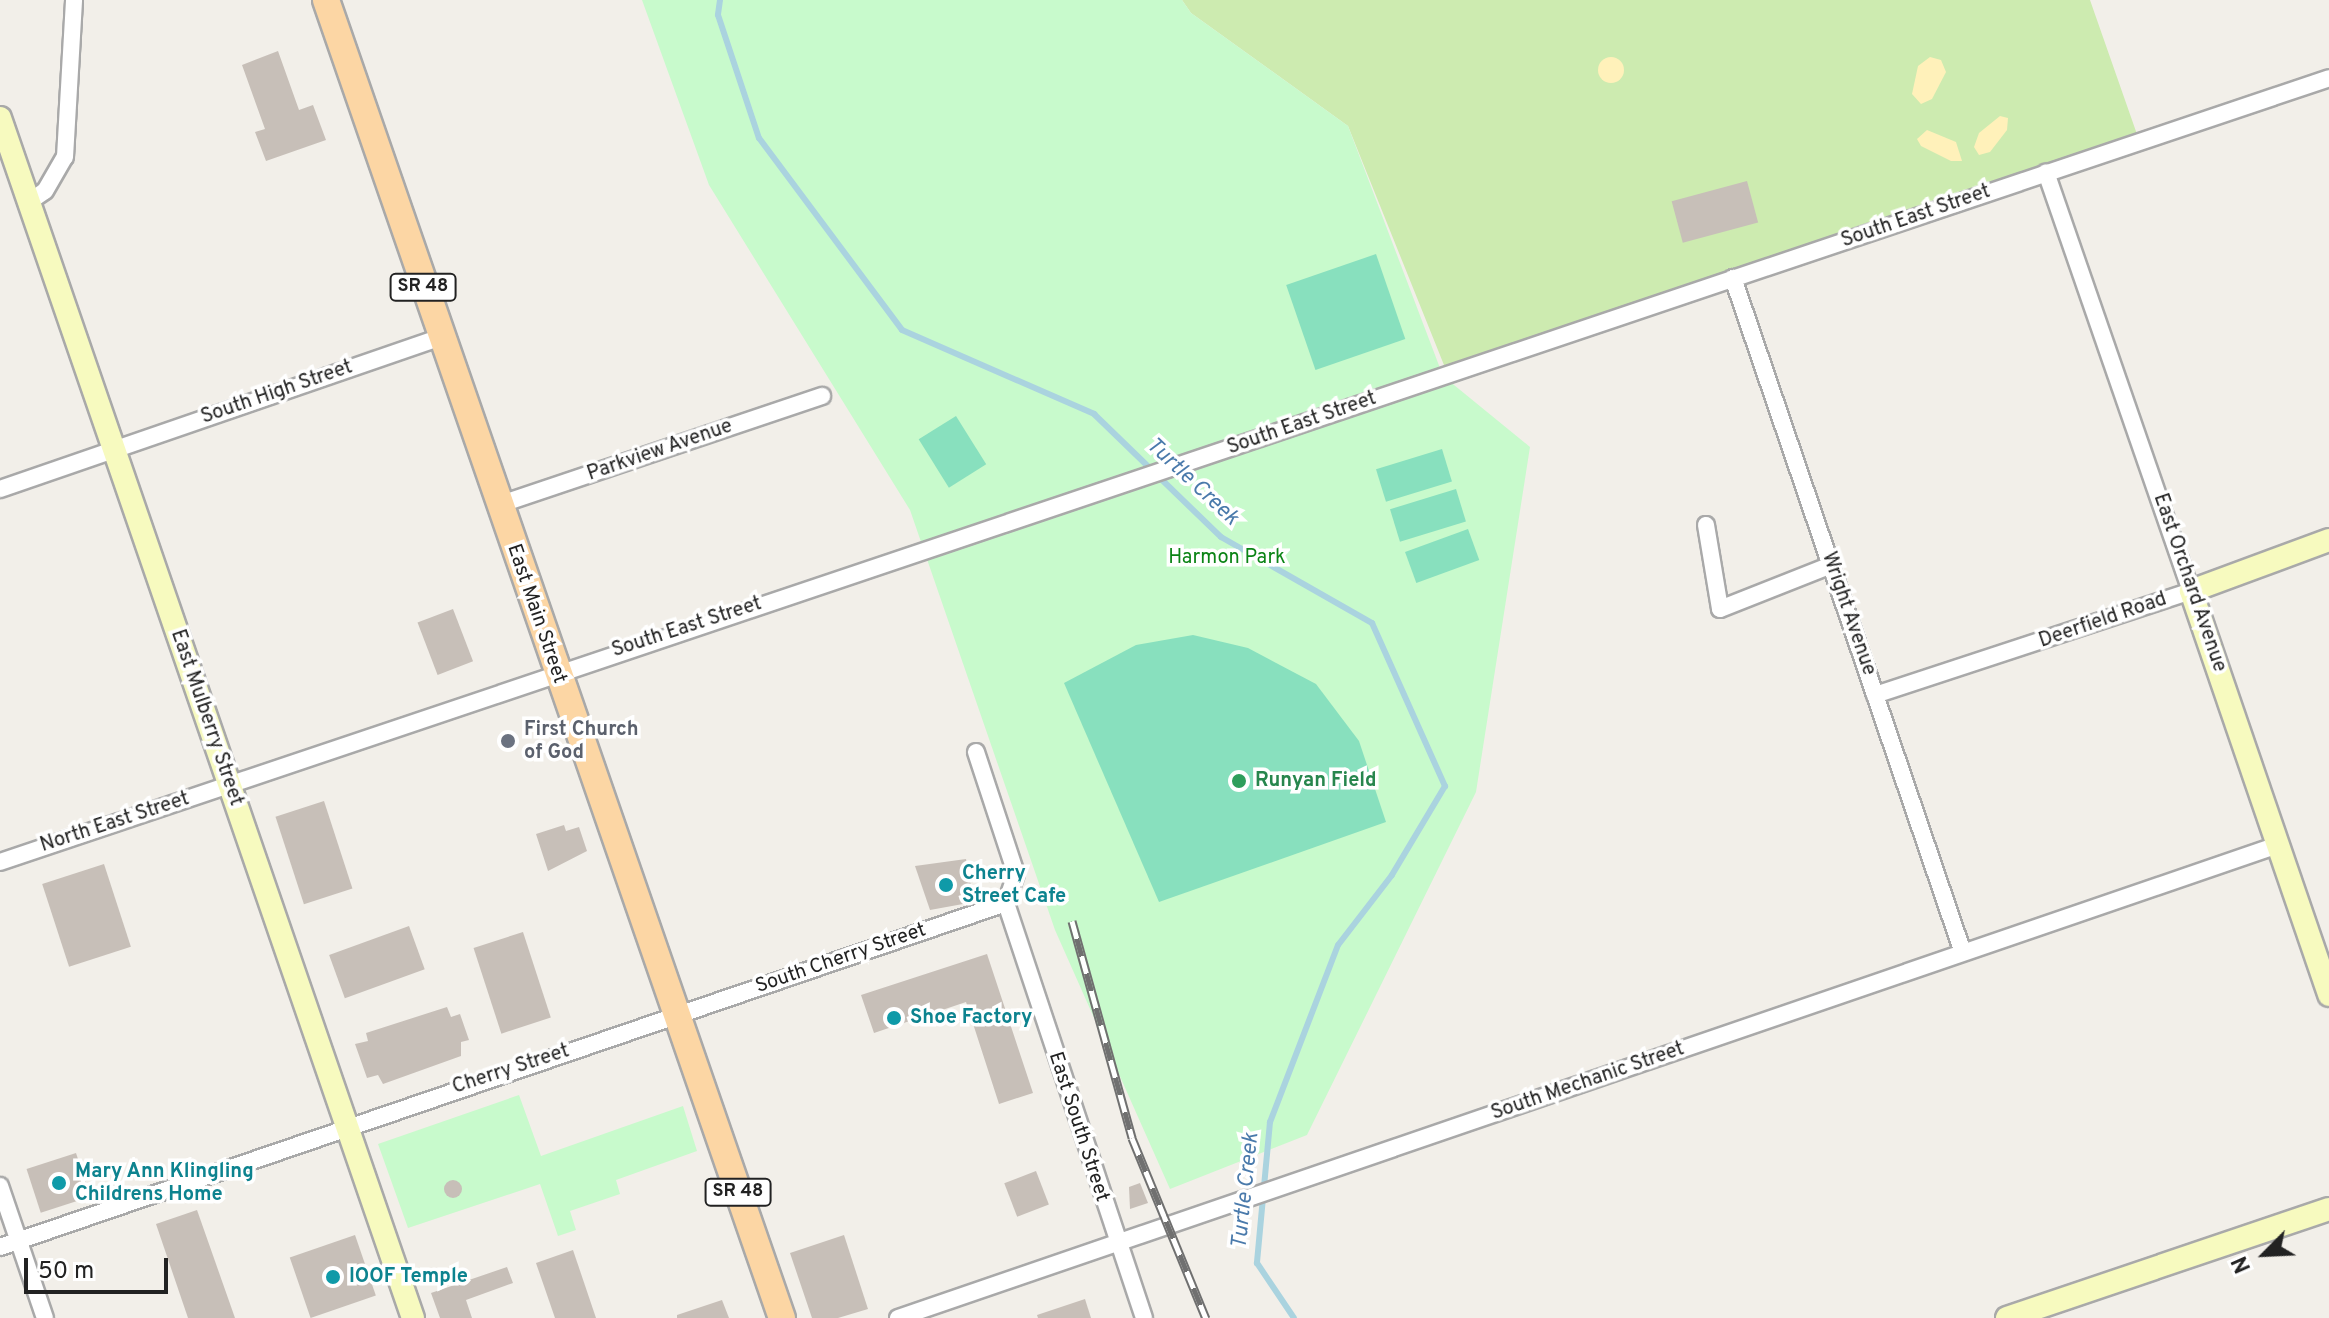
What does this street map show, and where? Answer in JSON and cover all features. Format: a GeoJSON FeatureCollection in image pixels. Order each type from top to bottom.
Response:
{"type":"FeatureCollection","features":[{"type":"Feature","properties":{"kind":"main road","name":"East Main Street"},"geometry":{"type":"LineString","coordinates":[[326,0],[498,505],[782,1318]]}},
{"type":"Feature","properties":{"kind":"street"},"geometry":{"type":"LineString","coordinates":[[29,202],[45,191],[65,157],[74,0]]}},
{"type":"Feature","properties":{"kind":"street","name":"South East Street"},"geometry":{"type":"LineString","coordinates":[[230,785],[556,671],[2329,78]]}},
{"type":"Feature","properties":{"kind":"street","name":"East Mulberry Street"},"geometry":{"type":"LineString","coordinates":[[0,118],[413,1318]]}},
{"type":"Feature","properties":{"kind":"street","name":"East Orchard Avenue"},"geometry":{"type":"LineString","coordinates":[[2046,172],[2329,995]]}},
{"type":"Feature","properties":{"kind":"street","name":"Wright Avenue"},"geometry":{"type":"LineString","coordinates":[[1733,278],[1962,950]]}},
{"type":"Feature","properties":{"kind":"street","name":"South High Street"},"geometry":{"type":"LineString","coordinates":[[0,489],[441,337]]}},
{"type":"Feature","properties":{"kind":"street","name":"Parkview Avenue"},"geometry":{"type":"LineString","coordinates":[[498,505],[822,396]]}},
{"type":"Feature","properties":{"kind":"street"},"geometry":{"type":"LineString","coordinates":[[1706,525],[1720,609],[1831,565]]}},
{"type":"Feature","properties":{"kind":"street","name":"Deerfield Road"},"geometry":{"type":"LineString","coordinates":[[1875,695],[2191,591],[2329,540]]}},
{"type":"Feature","properties":{"kind":"street","name":"East South Street"},"geometry":{"type":"LineString","coordinates":[[976,752],[1016,874],[1006,903],[1144,1318]]}},
{"type":"Feature","properties":{"kind":"street","name":"North East Street"},"geometry":{"type":"LineString","coordinates":[[0,862],[230,785]]}},
{"type":"Feature","properties":{"kind":"street","name":"South Mechanic Street"},"geometry":{"type":"LineString","coordinates":[[898,1318],[1962,950],[2278,845]]}},
{"type":"Feature","properties":{"kind":"street","name":"South Cherry Street"},"geometry":{"type":"LineString","coordinates":[[676,1015],[1006,903]]}},
{"type":"Feature","properties":{"kind":"street","name":"Cherry Street"},"geometry":{"type":"LineString","coordinates":[[0,1247],[346,1125],[676,1015]]}},
{"type":"Feature","properties":{"kind":"street"},"geometry":{"type":"LineString","coordinates":[[0,1186],[45,1318]]}},
{"type":"Feature","properties":{"kind":"street"},"geometry":{"type":"LineString","coordinates":[[2007,1318],[2329,1209]]}},
{"type":"Feature","properties":{"kind":"green space","name":"Harmon Park"},"geometry":{"type":"Polygon","coordinates":[[[642,0],[1182,0],[1191,13],[1348,126],[1443,376],[1530,447],[1476,792],[1307,1135],[1170,1189],[1055,930],[910,510],[709,185],[642,0]]]}},
{"type":"Feature","properties":{"kind":"green space"},"geometry":{"type":"Polygon","coordinates":[[[1182,0],[2090,0],[2139,140],[1448,375],[1348,126],[1191,13],[1182,0]]]}},
{"type":"Feature","properties":{"kind":"green space"},"geometry":{"type":"Polygon","coordinates":[[[1376,254],[1405,339],[1315,370],[1286,285],[1376,254]]]}},
{"type":"Feature","properties":{"kind":"green space"},"geometry":{"type":"Polygon","coordinates":[[[956,416],[986,464],[949,488],[919,439],[956,416]]]}},
{"type":"Feature","properties":{"kind":"green space"},"geometry":{"type":"Polygon","coordinates":[[[1442,449],[1452,482],[1386,502],[1376,469],[1442,449]]]}},
{"type":"Feature","properties":{"kind":"green space"},"geometry":{"type":"Polygon","coordinates":[[[1456,489],[1466,522],[1400,542],[1390,509],[1456,489]]]}},
{"type":"Feature","properties":{"kind":"green space"},"geometry":{"type":"Polygon","coordinates":[[[1468,529],[1479,560],[1416,583],[1405,552],[1468,529]]]}},
{"type":"Feature","properties":{"kind":"green space","name":"Runyan Field"},"geometry":{"type":"Polygon","coordinates":[[[1193,635],[1248,648],[1316,684],[1359,741],[1386,822],[1159,902],[1064,683],[1136,645],[1193,635]]]}},
{"type":"Feature","properties":{"kind":"green space"},"geometry":{"type":"Polygon","coordinates":[[[519,1095],[541,1156],[683,1106],[697,1151],[616,1180],[620,1194],[570,1211],[576,1230],[558,1236],[540,1184],[408,1228],[378,1144],[519,1095]]]}},
{"type":"Feature","properties":{"kind":"sand"},"geometry":{"type":"Polygon","coordinates":[[[1611,57],[1620,61],[1624,70],[1620,79],[1611,83],[1602,79],[1598,70],[1602,61],[1611,57]]]}},
{"type":"Feature","properties":{"kind":"sand"},"geometry":{"type":"Polygon","coordinates":[[[1930,57],[1941,60],[1946,72],[1932,99],[1921,104],[1912,94],[1918,66],[1930,57]]]}},
{"type":"Feature","properties":{"kind":"sand"},"geometry":{"type":"Polygon","coordinates":[[[2000,116],[2008,118],[2007,130],[1990,152],[1979,155],[1974,147],[1979,133],[2000,116]]]}},
{"type":"Feature","properties":{"kind":"sand"},"geometry":{"type":"Polygon","coordinates":[[[1927,130],[1956,142],[1962,161],[1951,161],[1921,146],[1917,139],[1927,130]]]}},
{"type":"Feature","properties":{"kind":"building"},"geometry":{"type":"Polygon","coordinates":[[[278,51],[299,110],[313,105],[326,140],[266,161],[255,132],[265,129],[242,65],[278,51]]]}},
{"type":"Feature","properties":{"kind":"building"},"geometry":{"type":"Polygon","coordinates":[[[1747,181],[1758,223],[1683,243],[1672,201],[1747,181]]]}},
{"type":"Feature","properties":{"kind":"building"},"geometry":{"type":"Polygon","coordinates":[[[453,609],[473,661],[438,675],[418,623],[453,609]]]}},
{"type":"Feature","properties":{"kind":"building"},"geometry":{"type":"Polygon","coordinates":[[[324,801],[352,888],[304,904],[275,817],[324,801]]]}},
{"type":"Feature","properties":{"kind":"building"},"geometry":{"type":"Polygon","coordinates":[[[564,825],[566,831],[579,827],[587,851],[548,871],[536,834],[564,825]]]}},
{"type":"Feature","properties":{"kind":"building","name":"Cherry Street Cafe"},"geometry":{"type":"Polygon","coordinates":[[[966,859],[974,902],[930,910],[915,866],[966,859]]]}},
{"type":"Feature","properties":{"kind":"building"},"geometry":{"type":"Polygon","coordinates":[[[104,864],[131,947],[69,967],[42,884],[104,864]]]}},
{"type":"Feature","properties":{"kind":"building"},"geometry":{"type":"Polygon","coordinates":[[[409,926],[425,969],[345,998],[329,955],[409,926]]]}},
{"type":"Feature","properties":{"kind":"building"},"geometry":{"type":"Polygon","coordinates":[[[523,932],[551,1018],[501,1034],[474,948],[523,932]]]}},
{"type":"Feature","properties":{"kind":"building","name":"Shoe Factory"},"geometry":{"type":"Polygon","coordinates":[[[987,954],[1033,1093],[999,1104],[966,1002],[874,1033],[861,995],[987,954]]]}},
{"type":"Feature","properties":{"kind":"building"},"geometry":{"type":"Polygon","coordinates":[[[447,1007],[451,1017],[460,1014],[469,1040],[461,1042],[461,1056],[383,1084],[378,1075],[367,1078],[355,1044],[368,1041],[366,1033],[447,1007]]]}},
{"type":"Feature","properties":{"kind":"building","name":"Mary Ann Klingling Childrens Home"},"geometry":{"type":"Polygon","coordinates":[[[76,1153],[90,1197],[41,1213],[27,1169],[76,1153]]]}},
{"type":"Feature","properties":{"kind":"building"},"geometry":{"type":"Polygon","coordinates":[[[1036,1171],[1049,1205],[1017,1217],[1004,1183],[1036,1171]]]}},
{"type":"Feature","properties":{"kind":"building"},"geometry":{"type":"Polygon","coordinates":[[[453,1180],[462,1189],[453,1198],[444,1189],[453,1180]]]}},
{"type":"Feature","properties":{"kind":"building"},"geometry":{"type":"Polygon","coordinates":[[[1140,1183],[1148,1203],[1130,1209],[1129,1187],[1140,1183]]]}},
{"type":"Feature","properties":{"kind":"building"},"geometry":{"type":"Polygon","coordinates":[[[197,1210],[235,1318],[188,1318],[156,1224],[197,1210]]]}},
{"type":"Feature","properties":{"kind":"building","name":"IOOF Temple"},"geometry":{"type":"Polygon","coordinates":[[[355,1235],[376,1296],[311,1318],[290,1257],[355,1235]]]}},
{"type":"Feature","properties":{"kind":"building"},"geometry":{"type":"Polygon","coordinates":[[[844,1235],[868,1309],[838,1318],[812,1318],[790,1253],[844,1235]]]}},
{"type":"Feature","properties":{"kind":"building"},"geometry":{"type":"Polygon","coordinates":[[[573,1250],[596,1318],[555,1318],[536,1263],[573,1250]]]}},
{"type":"Feature","properties":{"kind":"building"},"geometry":{"type":"Polygon","coordinates":[[[507,1267],[513,1283],[466,1300],[472,1318],[440,1318],[431,1293],[507,1267]]]}},
{"type":"Feature","properties":{"kind":"building"},"geometry":{"type":"Polygon","coordinates":[[[1085,1299],[1091,1318],[1038,1318],[1037,1315],[1085,1299]]]}},
{"type":"Feature","properties":{"kind":"building"},"geometry":{"type":"Polygon","coordinates":[[[722,1300],[729,1318],[677,1318],[677,1315],[722,1300]]]}},
{"type":"Feature","properties":{"kind":"waterway","name":"Turtle Creek"},"geometry":{"type":"LineString","coordinates":[[720,0],[718,15],[759,138],[902,330],[1094,414],[1221,537],[1372,623],[1445,786],[1392,875],[1338,945],[1270,1122],[1257,1263],[1294,1318]]}},
{"type":"Feature","properties":{"kind":"railway"},"geometry":{"type":"LineString","coordinates":[[1072,921],[1132,1138],[1206,1318]]}},
{"type":"Feature","properties":{"kind":"place","name":"First Church of God"},"geometry":{"type":"Point","coordinates":[508,741]}},
{"type":"Feature","properties":{"kind":"place","name":"Runyan Field"},"geometry":{"type":"Point","coordinates":[1239,781]}},
{"type":"Feature","properties":{"kind":"place","name":"Cherry Street Cafe"},"geometry":{"type":"Point","coordinates":[946,885]}},
{"type":"Feature","properties":{"kind":"place","name":"Shoe Factory"},"geometry":{"type":"Point","coordinates":[894,1018]}},
{"type":"Feature","properties":{"kind":"place","name":"Mary Ann Klingling Childrens Home"},"geometry":{"type":"Point","coordinates":[59,1183]}},
{"type":"Feature","properties":{"kind":"place","name":"IOOF Temple"},"geometry":{"type":"Point","coordinates":[333,1277]}}]}
